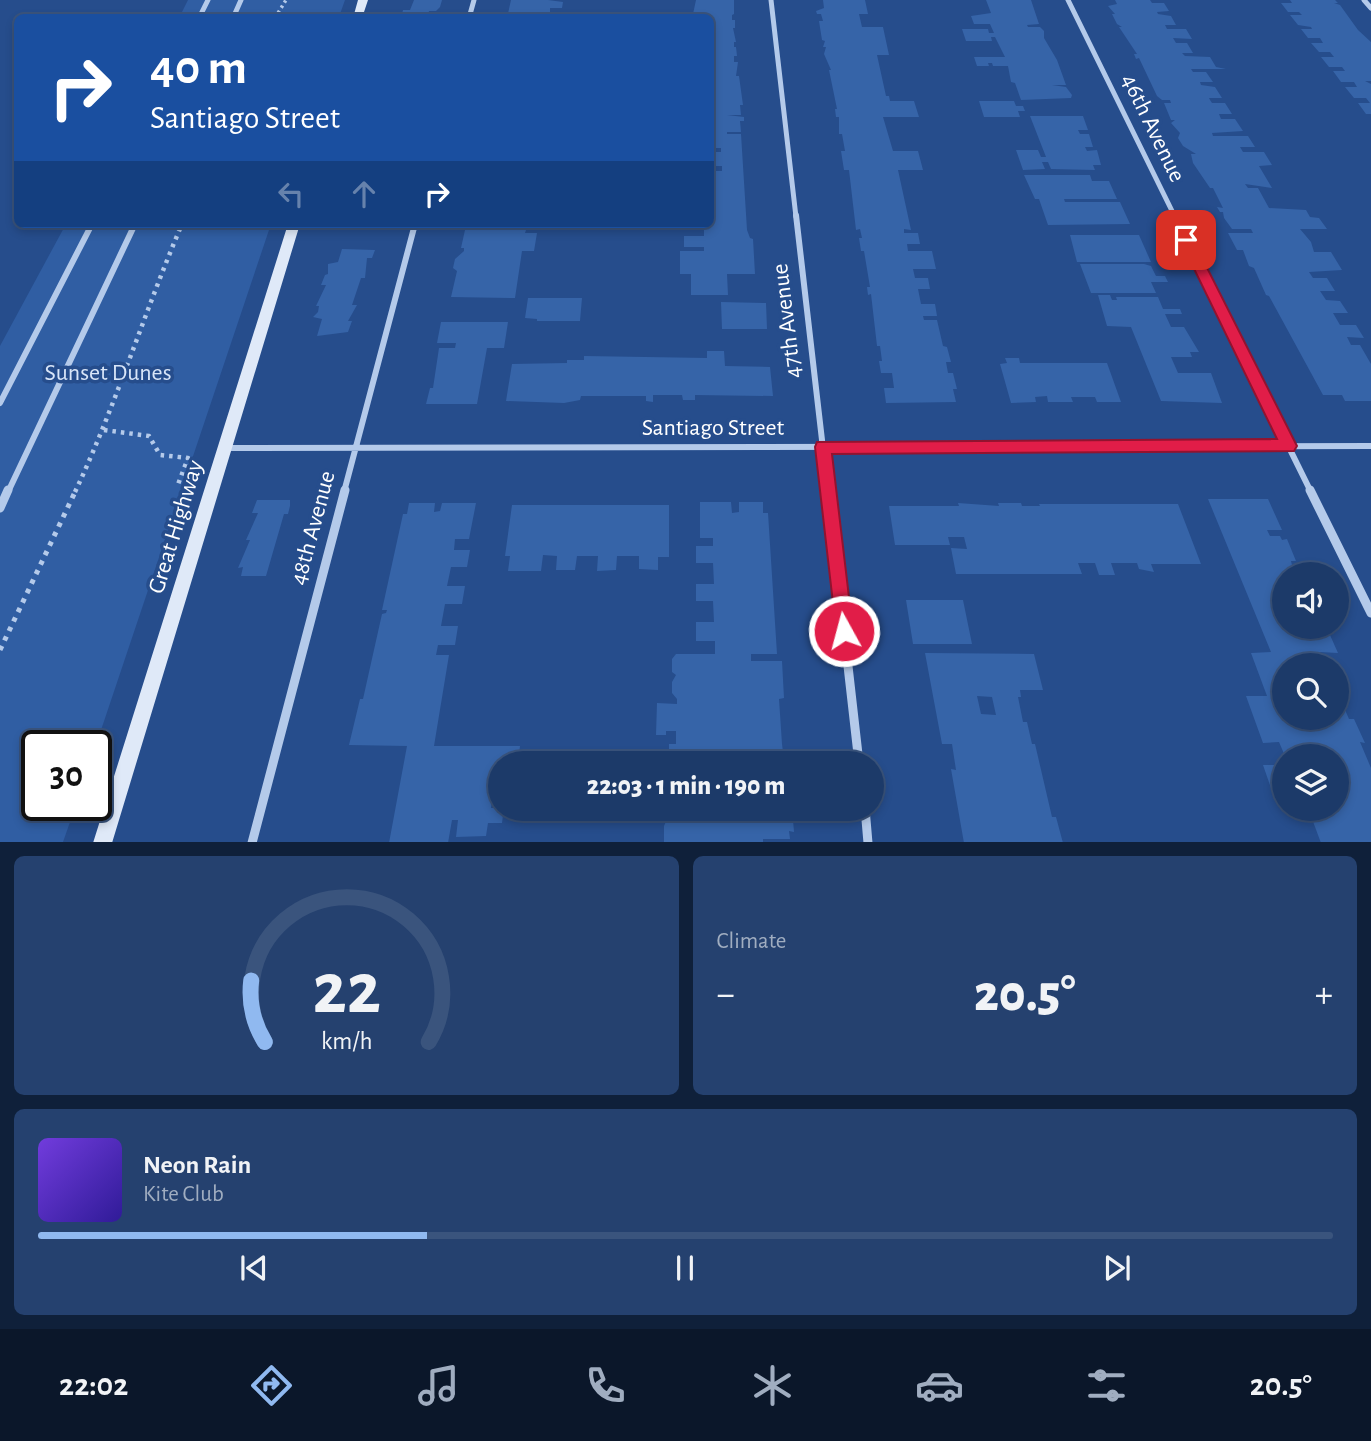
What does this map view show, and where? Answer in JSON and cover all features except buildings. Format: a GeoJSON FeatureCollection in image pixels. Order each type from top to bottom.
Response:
{"type":"FeatureCollection","features":[{"type":"Feature","properties":{"kind":"street","name":"47th Avenue"},"geometry":{"type":"LineString","coordinates":[[771,0],[858,751]]}},
{"type":"Feature","properties":{"kind":"street","name":"46th Avenue"},"geometry":{"type":"LineString","coordinates":[[1068,0],[1371,613]]}},
{"type":"Feature","properties":{"kind":"street"},"geometry":{"type":"LineString","coordinates":[[1364,0],[1371,8]]}},
{"type":"Feature","properties":{"kind":"street"},"geometry":{"type":"LineString","coordinates":[[0,403],[90,228]]}},
{"type":"Feature","properties":{"kind":"street"},"geometry":{"type":"LineString","coordinates":[[0,508],[133,228]]}},
{"type":"Feature","properties":{"kind":"street","name":"Great Highway"},"geometry":{"type":"LineString","coordinates":[[102,842],[292,228]]}},
{"type":"Feature","properties":{"kind":"street","name":"48th Avenue"},"geometry":{"type":"LineString","coordinates":[[251,842],[414,228]]}},
{"type":"Feature","properties":{"kind":"street","name":"Santiago Street"},"geometry":{"type":"LineString","coordinates":[[224,449],[1371,446]]}},
{"type":"Feature","properties":{"kind":"street"},"geometry":{"type":"LineString","coordinates":[[866,821],[869,842]]}},
{"type":"Feature","properties":{"kind":"path"},"geometry":{"type":"LineString","coordinates":[[0,650],[104,430],[149,302],[180,228]]}},
{"type":"Feature","properties":{"kind":"path"},"geometry":{"type":"LineString","coordinates":[[104,430],[149,436],[160,455],[188,458],[177,487]]}},
{"type":"Feature","properties":{"kind":"green space"},"geometry":{"type":"Polygon","coordinates":[[[188,0],[345,0],[340,14],[181,14],[188,0]]]}},
{"type":"Feature","properties":{"kind":"green space","name":"Sunset Dunes"},"geometry":{"type":"Polygon","coordinates":[[[64,228],[270,228],[101,730],[21,730],[21,821],[70,821],[63,842],[0,842],[0,346],[64,228]]]}},
{"type":"Feature","properties":{"kind":"route"},"geometry":{"type":"LineString","coordinates":[[844,631],[823,447],[1289,446],[1186,240]]}}]}
